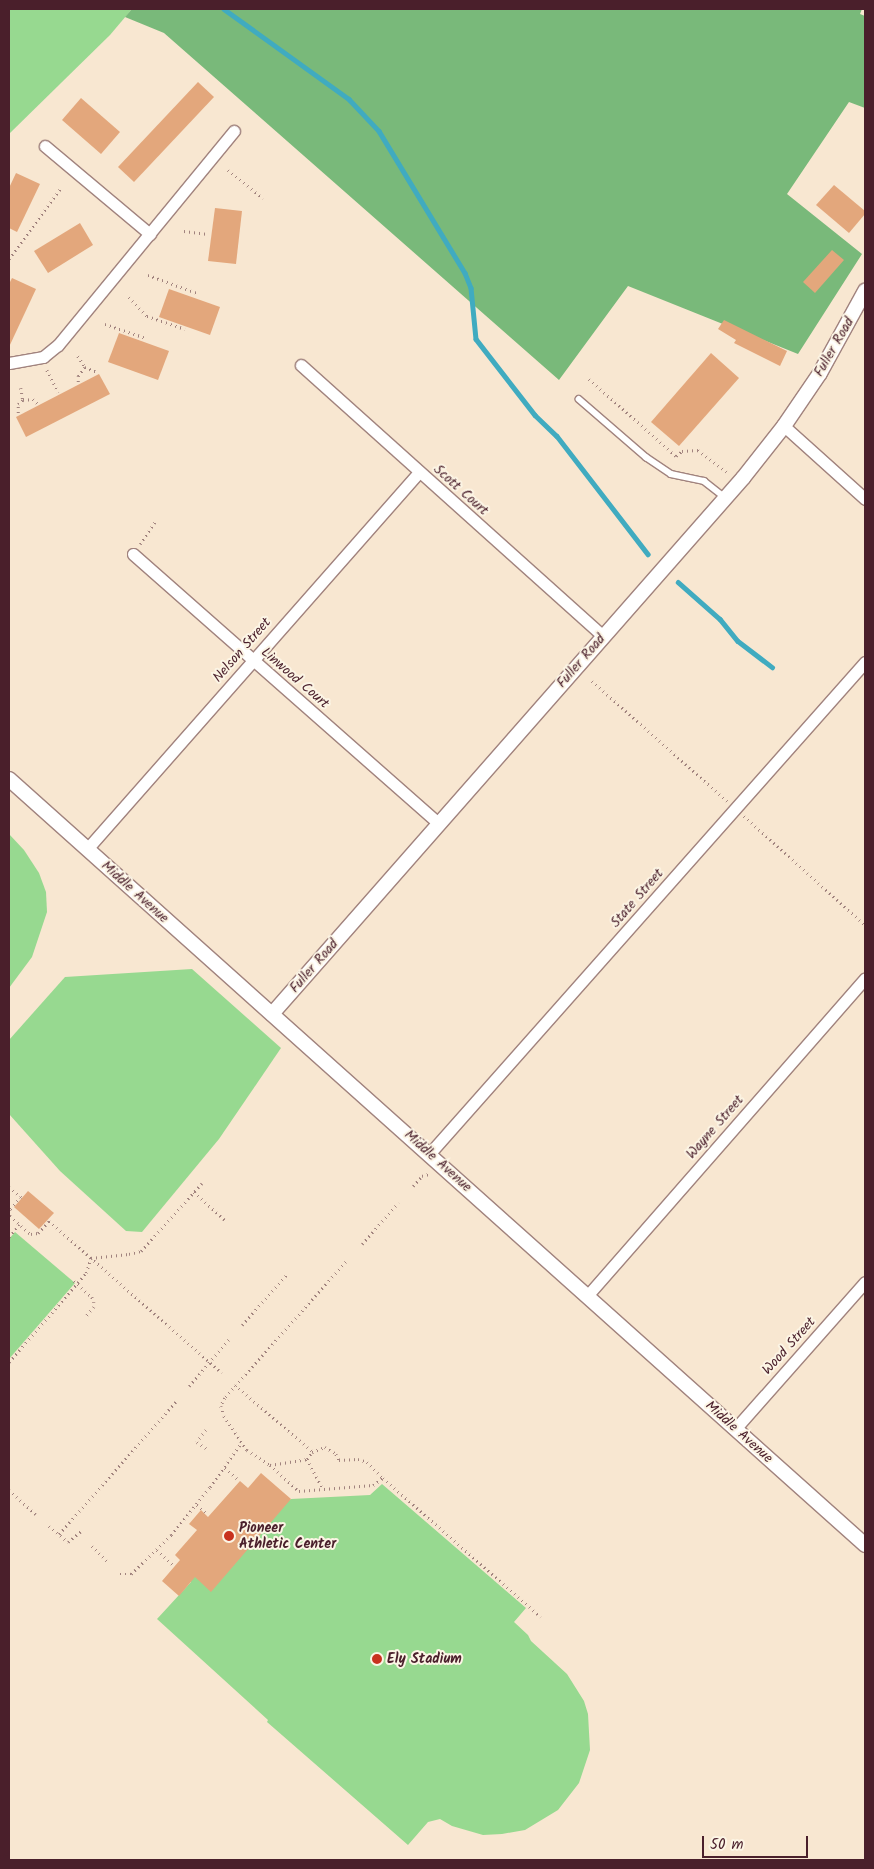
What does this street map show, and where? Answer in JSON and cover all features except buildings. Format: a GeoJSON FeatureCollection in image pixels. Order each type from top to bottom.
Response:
{"type":"FeatureCollection","features":[{"type":"Feature","properties":{"kind":"street"},"geometry":{"type":"LineString","coordinates":[[9,363],[43,357],[50,353],[234,131]]}},
{"type":"Feature","properties":{"kind":"street"},"geometry":{"type":"LineString","coordinates":[[45,146],[150,234]]}},
{"type":"Feature","properties":{"kind":"street","name":"Fuller Road"},"geometry":{"type":"LineString","coordinates":[[272,1014],[726,498],[784,426],[820,372],[865,291]]}},
{"type":"Feature","properties":{"kind":"street","name":"Scott Court"},"geometry":{"type":"LineString","coordinates":[[301,365],[603,636]]}},
{"type":"Feature","properties":{"kind":"street"},"geometry":{"type":"LineString","coordinates":[[784,426],[865,499]]}},
{"type":"Feature","properties":{"kind":"street","name":"Nelson Street"},"geometry":{"type":"LineString","coordinates":[[87,849],[419,472]]}},
{"type":"Feature","properties":{"kind":"street","name":"Linwood Court"},"geometry":{"type":"LineString","coordinates":[[134,554],[438,824]]}},
{"type":"Feature","properties":{"kind":"street","name":"State Street"},"geometry":{"type":"LineString","coordinates":[[430,1154],[865,662]]}},
{"type":"Feature","properties":{"kind":"street","name":"Middle Avenue"},"geometry":{"type":"LineString","coordinates":[[9,779],[865,1545]]}},
{"type":"Feature","properties":{"kind":"street","name":"Wayne Street"},"geometry":{"type":"LineString","coordinates":[[587,1296],[865,978]]}},
{"type":"Feature","properties":{"kind":"street","name":"Wood Street"},"geometry":{"type":"LineString","coordinates":[[736,1429],[865,1282]]}},
{"type":"Feature","properties":{"kind":"lane"},"geometry":{"type":"LineString","coordinates":[[578,399],[646,457],[671,474],[704,481],[726,498]]}},
{"type":"Feature","properties":{"kind":"path"},"geometry":{"type":"LineString","coordinates":[[228,170],[263,198]]}},
{"type":"Feature","properties":{"kind":"path"},"geometry":{"type":"LineString","coordinates":[[9,259],[60,189]]}},
{"type":"Feature","properties":{"kind":"path"},"geometry":{"type":"LineString","coordinates":[[184,231],[208,234]]}},
{"type":"Feature","properties":{"kind":"path"},"geometry":{"type":"LineString","coordinates":[[148,275],[197,293]]}},
{"type":"Feature","properties":{"kind":"path"},"geometry":{"type":"LineString","coordinates":[[129,297],[148,316],[186,329]]}},
{"type":"Feature","properties":{"kind":"path"},"geometry":{"type":"LineString","coordinates":[[105,324],[146,338]]}},
{"type":"Feature","properties":{"kind":"path"},"geometry":{"type":"LineString","coordinates":[[78,356],[85,368],[97,372]]}},
{"type":"Feature","properties":{"kind":"path"},"geometry":{"type":"LineString","coordinates":[[78,382],[78,376],[85,368]]}},
{"type":"Feature","properties":{"kind":"path"},"geometry":{"type":"LineString","coordinates":[[47,370],[58,392]]}},
{"type":"Feature","properties":{"kind":"path"},"geometry":{"type":"LineString","coordinates":[[588,379],[676,456],[682,451],[698,450],[727,472]]}},
{"type":"Feature","properties":{"kind":"path"},"geometry":{"type":"LineString","coordinates":[[20,388],[23,400]]}},
{"type":"Feature","properties":{"kind":"path"},"geometry":{"type":"LineString","coordinates":[[18,413],[18,404],[23,400],[33,399],[38,404]]}},
{"type":"Feature","properties":{"kind":"path"},"geometry":{"type":"LineString","coordinates":[[134,554],[154,522]]}},
{"type":"Feature","properties":{"kind":"path"},"geometry":{"type":"LineString","coordinates":[[592,681],[728,803]]}},
{"type":"Feature","properties":{"kind":"path"},"geometry":{"type":"LineString","coordinates":[[743,815],[865,925]]}},
{"type":"Feature","properties":{"kind":"path"},"geometry":{"type":"LineString","coordinates":[[414,1186],[422,1176],[431,1174]]}},
{"type":"Feature","properties":{"kind":"path"},"geometry":{"type":"LineString","coordinates":[[91,1258],[141,1251],[202,1183]]}},
{"type":"Feature","properties":{"kind":"path"},"geometry":{"type":"LineString","coordinates":[[9,1187],[21,1197],[9,1213],[19,1224],[34,1235],[50,1220],[222,1373]]}},
{"type":"Feature","properties":{"kind":"path"},"geometry":{"type":"LineString","coordinates":[[194,1192],[225,1220]]}},
{"type":"Feature","properties":{"kind":"path"},"geometry":{"type":"LineString","coordinates":[[362,1244],[398,1203]]}},
{"type":"Feature","properties":{"kind":"path"},"geometry":{"type":"LineString","coordinates":[[9,1237],[19,1224]]}},
{"type":"Feature","properties":{"kind":"path"},"geometry":{"type":"LineString","coordinates":[[9,1362],[86,1273],[91,1258]]}},
{"type":"Feature","properties":{"kind":"path"},"geometry":{"type":"LineString","coordinates":[[346,1262],[222,1401],[222,1411],[243,1446],[270,1465],[299,1491],[373,1485],[383,1478]]}},
{"type":"Feature","properties":{"kind":"path"},"geometry":{"type":"LineString","coordinates":[[242,1325],[288,1273]]}},
{"type":"Feature","properties":{"kind":"path"},"geometry":{"type":"LineString","coordinates":[[74,1281],[92,1297],[94,1302],[94,1307],[85,1318]]}},
{"type":"Feature","properties":{"kind":"path"},"geometry":{"type":"LineString","coordinates":[[189,1386],[230,1338]]}},
{"type":"Feature","properties":{"kind":"path"},"geometry":{"type":"LineString","coordinates":[[236,1385],[312,1452]]}},
{"type":"Feature","properties":{"kind":"path"},"geometry":{"type":"LineString","coordinates":[[59,1534],[177,1400]]}},
{"type":"Feature","properties":{"kind":"path"},"geometry":{"type":"LineString","coordinates":[[206,1430],[197,1442],[207,1449]]}},
{"type":"Feature","properties":{"kind":"path"},"geometry":{"type":"LineString","coordinates":[[120,1574],[130,1574],[157,1550],[197,1505],[241,1443]]}},
{"type":"Feature","properties":{"kind":"path"},"geometry":{"type":"LineString","coordinates":[[270,1465],[307,1459],[312,1452],[326,1447],[336,1454],[339,1460],[358,1459],[367,1462],[541,1617]]}},
{"type":"Feature","properties":{"kind":"path"},"geometry":{"type":"LineString","coordinates":[[307,1459],[323,1489]]}},
{"type":"Feature","properties":{"kind":"path"},"geometry":{"type":"LineString","coordinates":[[225,1468],[239,1480]]}},
{"type":"Feature","properties":{"kind":"path"},"geometry":{"type":"LineString","coordinates":[[9,1490],[36,1514]]}},
{"type":"Feature","properties":{"kind":"path"},"geometry":{"type":"LineString","coordinates":[[197,1505],[205,1512]]}},
{"type":"Feature","properties":{"kind":"path"},"geometry":{"type":"LineString","coordinates":[[49,1526],[68,1542],[81,1531]]}},
{"type":"Feature","properties":{"kind":"path"},"geometry":{"type":"LineString","coordinates":[[92,1546],[107,1561]]}},
{"type":"Feature","properties":{"kind":"path"},"geometry":{"type":"LineString","coordinates":[[157,1550],[173,1565]]}},
{"type":"Feature","properties":{"kind":"green space"},"geometry":{"type":"Polygon","coordinates":[[[9,9],[132,9],[110,35],[9,134],[9,9]]]}},
{"type":"Feature","properties":{"kind":"green space"},"geometry":{"type":"Polygon","coordinates":[[[132,9],[862,9],[860,14],[865,16],[865,108],[849,102],[787,194],[862,254],[798,354],[628,286],[559,380],[164,33],[125,17],[132,9]]]}},
{"type":"Feature","properties":{"kind":"green space"},"geometry":{"type":"Polygon","coordinates":[[[9,834],[24,850],[39,873],[46,892],[47,912],[32,957],[9,988],[9,834]]]}},
{"type":"Feature","properties":{"kind":"green space"},"geometry":{"type":"Polygon","coordinates":[[[192,969],[281,1048],[219,1139],[142,1232],[126,1231],[60,1171],[9,1114],[9,1040],[65,977],[192,969]]]}},
{"type":"Feature","properties":{"kind":"green space"},"geometry":{"type":"Polygon","coordinates":[[[15,1232],[75,1283],[9,1359],[9,1239],[15,1232]]]}},
{"type":"Feature","properties":{"kind":"green space","name":"Ely Stadium"},"geometry":{"type":"Polygon","coordinates":[[[382,1484],[526,1608],[514,1622],[528,1635],[531,1641],[567,1674],[584,1701],[588,1714],[590,1750],[579,1783],[558,1810],[525,1830],[483,1835],[452,1826],[440,1819],[428,1822],[408,1845],[267,1722],[268,1720],[157,1619],[191,1582],[184,1575],[291,1499],[370,1495],[382,1484]]]}},
{"type":"Feature","properties":{"kind":"waterway"},"geometry":{"type":"LineString","coordinates":[[224,9],[349,99],[379,131],[465,273],[471,288],[476,339],[535,415],[557,436],[648,554]]}},
{"type":"Feature","properties":{"kind":"waterway"},"geometry":{"type":"LineString","coordinates":[[678,582],[720,619],[738,641],[772,667]]}},
{"type":"Feature","properties":{"kind":"place","name":"Pioneer Athletic Center"},"geometry":{"type":"Point","coordinates":[229,1536]}},
{"type":"Feature","properties":{"kind":"place","name":"Ely Stadium"},"geometry":{"type":"Point","coordinates":[377,1659]}}]}
